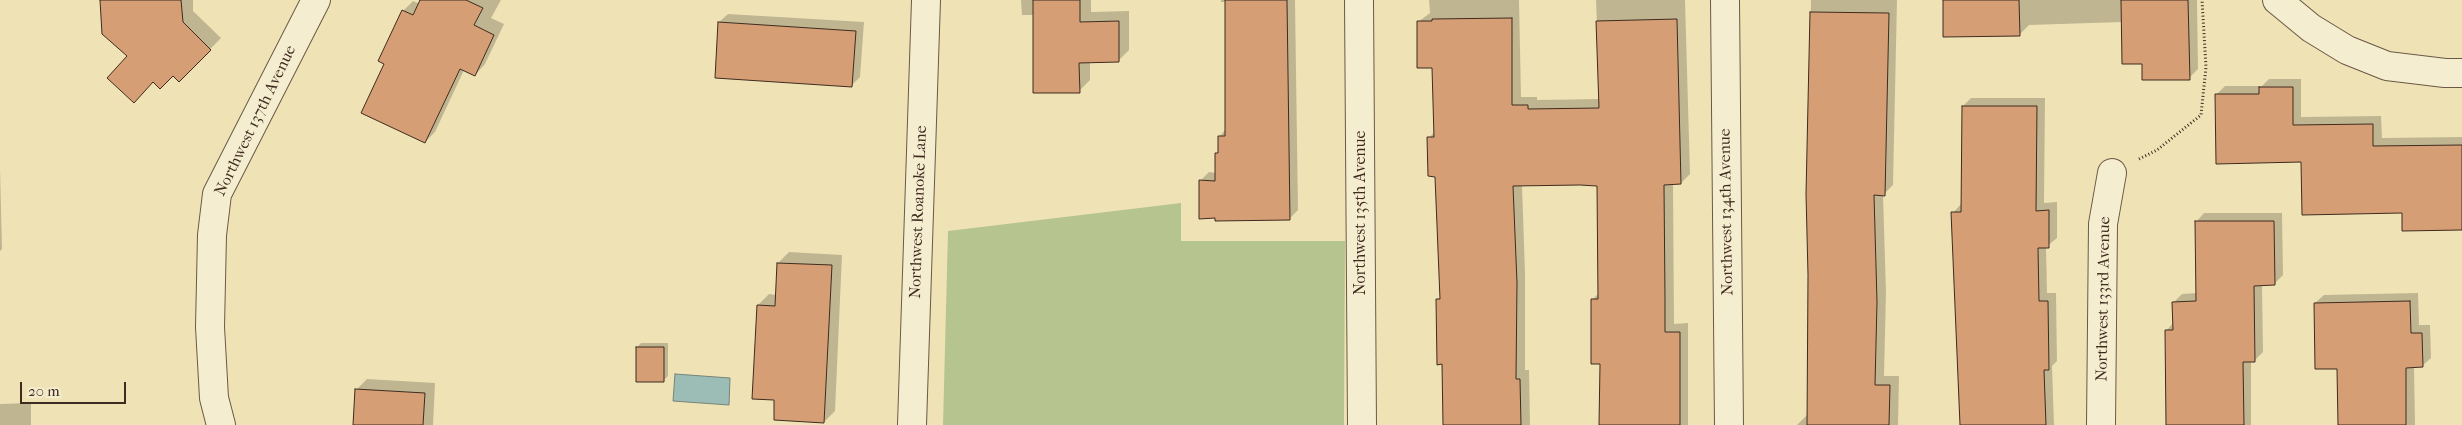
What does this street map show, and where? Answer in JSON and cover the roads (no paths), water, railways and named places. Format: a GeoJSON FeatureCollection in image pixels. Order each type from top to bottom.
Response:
{"type":"FeatureCollection","features":[{"type":"Feature","properties":{"kind":"street","name":"Northwest 137th Avenue"},"geometry":{"type":"LineString","coordinates":[[221,425],[214,398],[210,327],[212,235],[217,194],[316,0]]}},
{"type":"Feature","properties":{"kind":"street","name":"Northwest Roanoke Lane"},"geometry":{"type":"LineString","coordinates":[[912,425],[926,0]]}},
{"type":"Feature","properties":{"kind":"street","name":"Northwest 135th Avenue"},"geometry":{"type":"LineString","coordinates":[[1359,0],[1362,425]]}},
{"type":"Feature","properties":{"kind":"street","name":"Northwest 134th Avenue"},"geometry":{"type":"LineString","coordinates":[[1726,0],[1729,425]]}},
{"type":"Feature","properties":{"kind":"street"},"geometry":{"type":"LineString","coordinates":[[2277,0],[2311,28],[2355,54],[2387,66],[2445,73],[2462,73]]}},
{"type":"Feature","properties":{"kind":"street","name":"Northwest 133rd Avenue"},"geometry":{"type":"LineString","coordinates":[[2101,425],[2103,224],[2112,173]]}},
{"type":"Feature","properties":{"kind":"water"},"geometry":{"type":"Polygon","coordinates":[[[675,374],[730,378],[729,405],[673,401],[675,374]]]}}]}
